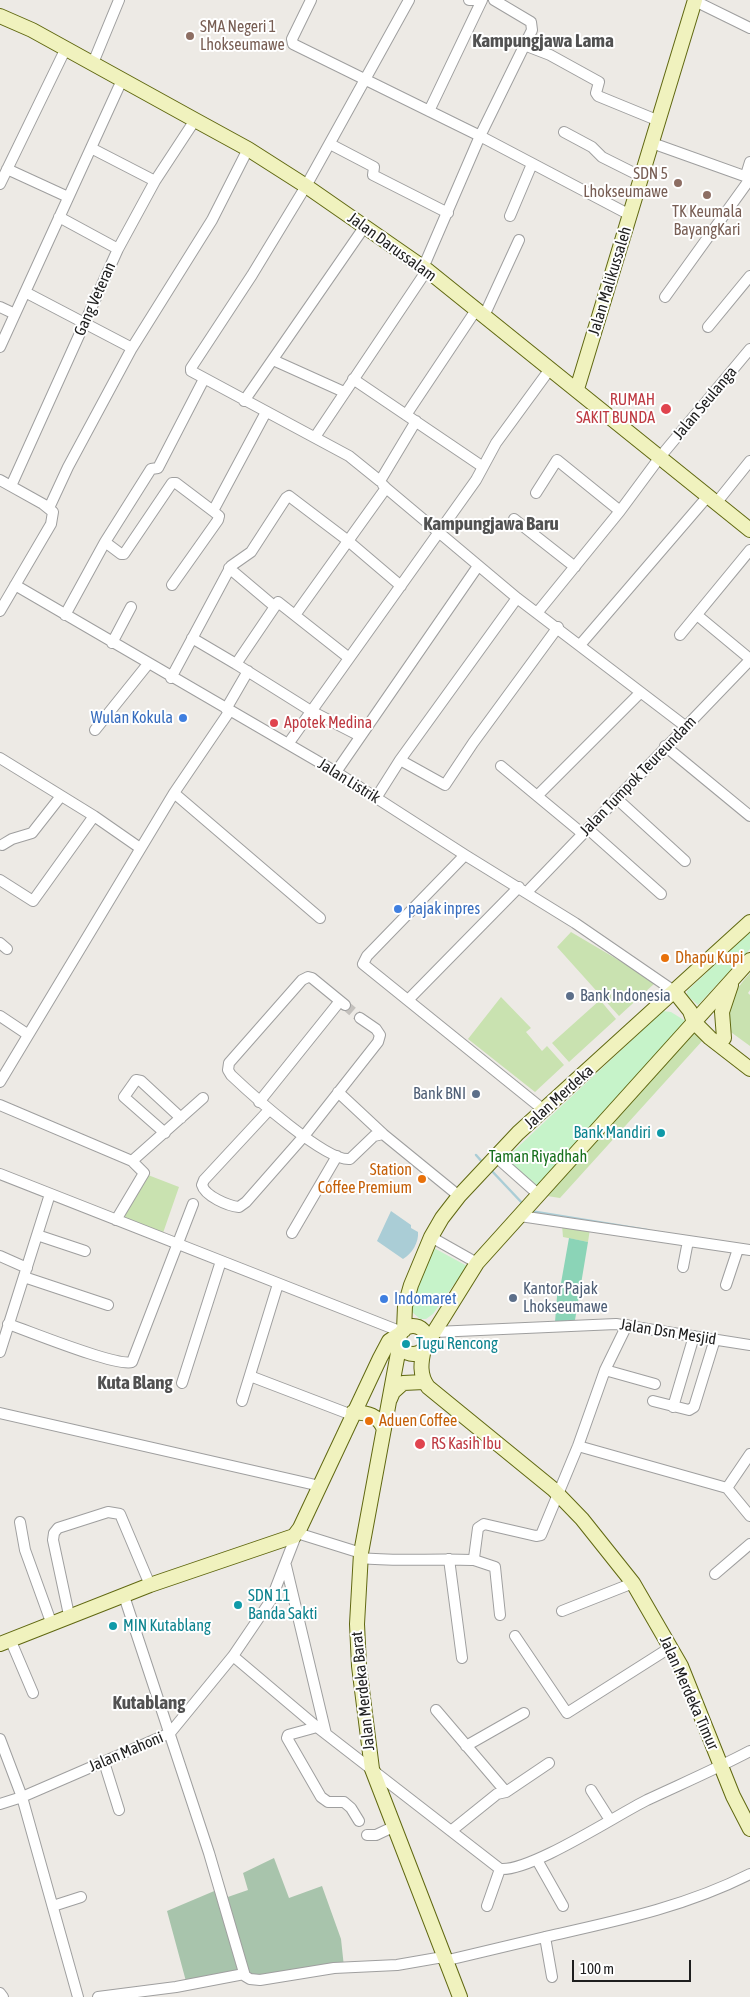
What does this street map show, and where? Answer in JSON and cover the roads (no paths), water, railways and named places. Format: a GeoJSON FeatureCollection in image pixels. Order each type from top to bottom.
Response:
{"type":"FeatureCollection","features":[{"type":"Feature","properties":{"kind":"main road","name":"Jalan Malikussaleh"},"geometry":{"type":"LineString","coordinates":[[577,389],[695,0]]}},
{"type":"Feature","properties":{"kind":"main road","name":"Jalan Darussalam"},"geometry":{"type":"LineString","coordinates":[[0,16],[66,48],[248,149],[306,186],[425,269],[577,389],[750,530]]}},
{"type":"Feature","properties":{"kind":"main road","name":"Jalan Merdeka"},"geometry":{"type":"LineString","coordinates":[[402,1334],[405,1306],[411,1285],[431,1237],[442,1218],[459,1196],[518,1133],[545,1111],[750,922]]}},
{"type":"Feature","properties":{"kind":"main road"},"geometry":{"type":"LineString","coordinates":[[370,1377],[424,1352],[477,1263],[537,1197],[694,1016],[750,960]]}},
{"type":"Feature","properties":{"kind":"main road"},"geometry":{"type":"LineString","coordinates":[[724,1038],[722,1012],[734,978]]}},
{"type":"Feature","properties":{"kind":"main road"},"geometry":{"type":"LineString","coordinates":[[674,991],[710,1038],[750,1069]]}},
{"type":"Feature","properties":{"kind":"main road"},"geometry":{"type":"LineString","coordinates":[[694,1016],[750,1058]]}},
{"type":"Feature","properties":{"kind":"main road"},"geometry":{"type":"LineString","coordinates":[[5,1641],[150,1585],[290,1539],[297,1533],[370,1377],[389,1341],[402,1334],[411,1326],[419,1328],[425,1333],[424,1382],[403,1383],[393,1392],[388,1404]]}},
{"type":"Feature","properties":{"kind":"main road"},"geometry":{"type":"LineString","coordinates":[[402,1334],[403,1350],[412,1354],[424,1352]]}},
{"type":"Feature","properties":{"kind":"main road","name":"Jalan Merdeka Barat"},"geometry":{"type":"LineString","coordinates":[[402,1334],[361,1556],[357,1624],[358,1666],[372,1769],[392,1827],[460,1997]]}},
{"type":"Feature","properties":{"kind":"main road","name":"Jalan Merdeka Timur"},"geometry":{"type":"LineString","coordinates":[[424,1382],[524,1464],[559,1496],[588,1527],[633,1583],[671,1647],[721,1767],[750,1829]]}},
{"type":"Feature","properties":{"kind":"main road"},"geometry":{"type":"LineString","coordinates":[[353,1414],[373,1415],[380,1421],[384,1429]]}},
{"type":"Feature","properties":{"kind":"street"},"geometry":{"type":"LineString","coordinates":[[92,63],[119,0]]}},
{"type":"Feature","properties":{"kind":"street"},"geometry":{"type":"LineString","coordinates":[[311,0],[292,42],[480,136],[630,215]]}},
{"type":"Feature","properties":{"kind":"street"},"geometry":{"type":"LineString","coordinates":[[408,0],[366,80],[306,186],[252,275],[192,364],[191,371],[350,456],[517,598],[558,627],[640,694],[685,726]]}},
{"type":"Feature","properties":{"kind":"street"},"geometry":{"type":"LineString","coordinates":[[429,111],[482,0],[469,0]]}},
{"type":"Feature","properties":{"kind":"street"},"geometry":{"type":"LineString","coordinates":[[315,437],[352,379],[368,360],[425,269],[480,136],[532,30],[531,22],[494,0]]}},
{"type":"Feature","properties":{"kind":"street"},"geometry":{"type":"LineString","coordinates":[[695,0],[750,28]]}},
{"type":"Feature","properties":{"kind":"street"},"geometry":{"type":"LineString","coordinates":[[524,45],[550,55],[599,82],[596,93],[598,96],[659,121]]}},
{"type":"Feature","properties":{"kind":"street"},"geometry":{"type":"LineString","coordinates":[[0,184],[66,48]]}},
{"type":"Feature","properties":{"kind":"street"},"geometry":{"type":"LineString","coordinates":[[0,347],[122,80]]}},
{"type":"Feature","properties":{"kind":"street","name":"Gang Veteran"},"geometry":{"type":"LineString","coordinates":[[11,486],[118,249],[155,180],[195,120]]}},
{"type":"Feature","properties":{"kind":"street"},"geometry":{"type":"LineString","coordinates":[[564,132],[592,147],[602,158],[642,178]]}},
{"type":"Feature","properties":{"kind":"street"},"geometry":{"type":"LineString","coordinates":[[652,143],[749,177]]}},
{"type":"Feature","properties":{"kind":"street"},"geometry":{"type":"LineString","coordinates":[[330,144],[373,166],[375,168],[373,175],[448,212]]}},
{"type":"Feature","properties":{"kind":"street"},"geometry":{"type":"LineString","coordinates":[[91,148],[155,180]]}},
{"type":"Feature","properties":{"kind":"street"},"geometry":{"type":"LineString","coordinates":[[49,508],[68,467],[132,348],[212,220],[248,149]]}},
{"type":"Feature","properties":{"kind":"street"},"geometry":{"type":"LineString","coordinates":[[665,297],[749,177],[750,162]]}},
{"type":"Feature","properties":{"kind":"street"},"geometry":{"type":"LineString","coordinates":[[510,216],[532,164]]}},
{"type":"Feature","properties":{"kind":"street"},"geometry":{"type":"LineString","coordinates":[[7,169],[68,196]]}},
{"type":"Feature","properties":{"kind":"street"},"geometry":{"type":"LineString","coordinates":[[59,217],[118,249]]}},
{"type":"Feature","properties":{"kind":"street"},"geometry":{"type":"LineString","coordinates":[[244,401],[364,226]]}},
{"type":"Feature","properties":{"kind":"street"},"geometry":{"type":"LineString","coordinates":[[406,415],[480,313],[519,240]]}},
{"type":"Feature","properties":{"kind":"street"},"geometry":{"type":"LineString","coordinates":[[708,326],[750,276]]}},
{"type":"Feature","properties":{"kind":"street"},"geometry":{"type":"LineString","coordinates":[[25,292],[132,348]]}},
{"type":"Feature","properties":{"kind":"street"},"geometry":{"type":"LineString","coordinates":[[0,307],[15,314]]}},
{"type":"Feature","properties":{"kind":"street","name":"Jalan Seulanga"},"geometry":{"type":"LineString","coordinates":[[537,613],[620,511],[660,457],[750,349]]}},
{"type":"Feature","properties":{"kind":"street"},"geometry":{"type":"LineString","coordinates":[[273,360],[344,392]]}},
{"type":"Feature","properties":{"kind":"street"},"geometry":{"type":"LineString","coordinates":[[288,744],[439,532],[483,467],[496,443],[550,368]]}},
{"type":"Feature","properties":{"kind":"street"},"geometry":{"type":"LineString","coordinates":[[65,615],[105,542],[151,469],[158,468],[204,379]]}},
{"type":"Feature","properties":{"kind":"street"},"geometry":{"type":"LineString","coordinates":[[352,379],[483,467]]}},
{"type":"Feature","properties":{"kind":"street"},"geometry":{"type":"LineString","coordinates":[[213,511],[266,412]]}},
{"type":"Feature","properties":{"kind":"street"},"geometry":{"type":"LineString","coordinates":[[295,615],[383,485],[416,421]]}},
{"type":"Feature","properties":{"kind":"street"},"geometry":{"type":"LineString","coordinates":[[536,493],[557,460],[620,511]]}},
{"type":"Feature","properties":{"kind":"street"},"geometry":{"type":"LineString","coordinates":[[580,645],[750,461]]}},
{"type":"Feature","properties":{"kind":"street"},"geometry":{"type":"LineString","coordinates":[[0,480],[53,512],[51,524],[0,611]]}},
{"type":"Feature","properties":{"kind":"street"},"geometry":{"type":"LineString","coordinates":[[105,542],[121,554],[124,554],[172,483],[176,483],[219,516],[172,585]]}},
{"type":"Feature","properties":{"kind":"street"},"geometry":{"type":"LineString","coordinates":[[171,678],[229,568],[234,562],[251,552],[289,496],[347,540],[401,586]]}},
{"type":"Feature","properties":{"kind":"street"},"geometry":{"type":"LineString","coordinates":[[514,519],[575,567]]}},
{"type":"Feature","properties":{"kind":"street"},"geometry":{"type":"LineString","coordinates":[[680,635],[750,550]]}},
{"type":"Feature","properties":{"kind":"street"},"geometry":{"type":"LineString","coordinates":[[336,772],[478,566]]}},
{"type":"Feature","properties":{"kind":"street"},"geometry":{"type":"LineString","coordinates":[[229,568],[274,606]]}},
{"type":"Feature","properties":{"kind":"street","name":"Jalan Listrik"},"geometry":{"type":"LineString","coordinates":[[15,586],[227,711],[336,772],[464,855],[523,889],[674,991]]}},
{"type":"Feature","properties":{"kind":"street"},"geometry":{"type":"LineString","coordinates":[[376,798],[400,760],[517,598]]}},
{"type":"Feature","properties":{"kind":"street"},"geometry":{"type":"LineString","coordinates":[[236,664],[274,606],[280,603],[349,658]]}},
{"type":"Feature","properties":{"kind":"street"},"geometry":{"type":"LineString","coordinates":[[112,643],[131,606]]}},
{"type":"Feature","properties":{"kind":"street"},"geometry":{"type":"LineString","coordinates":[[697,615],[750,659]]}},
{"type":"Feature","properties":{"kind":"street"},"geometry":{"type":"LineString","coordinates":[[400,760],[445,785],[473,743],[558,627]]}},
{"type":"Feature","properties":{"kind":"street"},"geometry":{"type":"LineString","coordinates":[[192,638],[311,711],[360,736]]}},
{"type":"Feature","properties":{"kind":"street","name":"Jalan Tumpok Teureundam"},"geometry":{"type":"LineString","coordinates":[[408,1000],[585,831],[750,659]]}},
{"type":"Feature","properties":{"kind":"street"},"geometry":{"type":"LineString","coordinates":[[94,730],[148,664]]}},
{"type":"Feature","properties":{"kind":"street"},"geometry":{"type":"LineString","coordinates":[[0,1082],[140,848],[227,711],[248,671]]}},
{"type":"Feature","properties":{"kind":"street"},"geometry":{"type":"LineString","coordinates":[[538,795],[640,694]]}},
{"type":"Feature","properties":{"kind":"street"},"geometry":{"type":"LineString","coordinates":[[666,746],[750,816]]}},
{"type":"Feature","properties":{"kind":"street"},"geometry":{"type":"LineString","coordinates":[[0,758],[94,816],[140,848]]}},
{"type":"Feature","properties":{"kind":"street"},"geometry":{"type":"LineString","coordinates":[[501,766],[662,894]]}},
{"type":"Feature","properties":{"kind":"street"},"geometry":{"type":"LineString","coordinates":[[174,793],[320,918]]}},
{"type":"Feature","properties":{"kind":"street"},"geometry":{"type":"LineString","coordinates":[[2,845],[12,839],[32,833],[61,796]]}},
{"type":"Feature","properties":{"kind":"street"},"geometry":{"type":"LineString","coordinates":[[616,798],[685,861]]}},
{"type":"Feature","properties":{"kind":"street"},"geometry":{"type":"LineString","coordinates":[[0,880],[33,901],[94,816]]}},
{"type":"Feature","properties":{"kind":"street"},"geometry":{"type":"LineString","coordinates":[[464,855],[364,961],[365,968],[408,1000],[545,1111]]}},
{"type":"Feature","properties":{"kind":"street"},"geometry":{"type":"LineString","coordinates":[[259,1102],[342,1003],[308,977],[302,980],[228,1063],[228,1070],[231,1075],[259,1102],[269,1110],[304,1136],[337,1156],[350,1159],[374,1136],[383,1134]]}},
{"type":"Feature","properties":{"kind":"street"},"geometry":{"type":"LineString","coordinates":[[0,1016],[27,1034]]}},
{"type":"Feature","properties":{"kind":"street"},"geometry":{"type":"LineString","coordinates":[[269,1110],[204,1180],[202,1185],[204,1190],[232,1206],[239,1207],[304,1136],[380,1035],[376,1029],[360,1018]]}},
{"type":"Feature","properties":{"kind":"street"},"geometry":{"type":"LineString","coordinates":[[165,1133],[124,1097],[136,1080],[140,1081],[181,1118]]}},
{"type":"Feature","properties":{"kind":"street"},"geometry":{"type":"LineString","coordinates":[[338,1092],[383,1134],[459,1196]]}},
{"type":"Feature","properties":{"kind":"street"},"geometry":{"type":"LineString","coordinates":[[132,1161],[203,1098]]}},
{"type":"Feature","properties":{"kind":"street"},"geometry":{"type":"LineString","coordinates":[[0,1105],[132,1161],[144,1173],[144,1176],[116,1220]]}},
{"type":"Feature","properties":{"kind":"street"},"geometry":{"type":"LineString","coordinates":[[292,1233],[337,1156]]}},
{"type":"Feature","properties":{"kind":"street"},"geometry":{"type":"LineString","coordinates":[[494,1158],[537,1197]]}},
{"type":"Feature","properties":{"kind":"street"},"geometry":{"type":"LineString","coordinates":[[0,1174],[402,1334]]}},
{"type":"Feature","properties":{"kind":"street"},"geometry":{"type":"LineString","coordinates":[[0,1352],[50,1194]]}},
{"type":"Feature","properties":{"kind":"street"},"geometry":{"type":"LineString","coordinates":[[8,1324],[103,1357],[128,1363],[132,1362],[192,1204]]}},
{"type":"Feature","properties":{"kind":"street"},"geometry":{"type":"LineString","coordinates":[[520,1215],[750,1250]]}},
{"type":"Feature","properties":{"kind":"street"},"geometry":{"type":"LineString","coordinates":[[37,1235],[85,1251]]}},
{"type":"Feature","properties":{"kind":"street"},"geometry":{"type":"LineString","coordinates":[[431,1237],[477,1263]]}},
{"type":"Feature","properties":{"kind":"street"},"geometry":{"type":"LineString","coordinates":[[683,1267],[688,1241]]}},
{"type":"Feature","properties":{"kind":"street"},"geometry":{"type":"LineString","coordinates":[[726,1285],[738,1249]]}},
{"type":"Feature","properties":{"kind":"street"},"geometry":{"type":"LineString","coordinates":[[0,1256],[25,1273],[108,1305]]}},
{"type":"Feature","properties":{"kind":"street"},"geometry":{"type":"LineString","coordinates":[[182,1382],[221,1262]]}},
{"type":"Feature","properties":{"kind":"street"},"geometry":{"type":"LineString","coordinates":[[242,1401],[278,1284]]}},
{"type":"Feature","properties":{"kind":"street"},"geometry":{"type":"LineString","coordinates":[[474,1560],[481,1524],[539,1536],[543,1532],[578,1446],[604,1370],[627,1325]]}},
{"type":"Feature","properties":{"kind":"street","name":"Jalan Dsn Mesjid"},"geometry":{"type":"LineString","coordinates":[[435,1332],[627,1325],[715,1340],[749,1343]]}},
{"type":"Feature","properties":{"kind":"street"},"geometry":{"type":"LineString","coordinates":[[674,1407],[694,1336]]}},
{"type":"Feature","properties":{"kind":"street"},"geometry":{"type":"LineString","coordinates":[[653,1401],[689,1410],[696,1405],[715,1340]]}},
{"type":"Feature","properties":{"kind":"street"},"geometry":{"type":"LineString","coordinates":[[604,1370],[655,1384]]}},
{"type":"Feature","properties":{"kind":"street"},"geometry":{"type":"LineString","coordinates":[[250,1376],[353,1414]]}},
{"type":"Feature","properties":{"kind":"street"},"geometry":{"type":"LineString","coordinates":[[0,1413],[320,1486]]}},
{"type":"Feature","properties":{"kind":"street"},"geometry":{"type":"LineString","coordinates":[[578,1446],[727,1488],[750,1516]]}},
{"type":"Feature","properties":{"kind":"street"},"geometry":{"type":"LineString","coordinates":[[727,1488],[750,1454]]}},
{"type":"Feature","properties":{"kind":"street"},"geometry":{"type":"LineString","coordinates":[[69,1615],[53,1540],[54,1533],[58,1528],[108,1512],[120,1514],[150,1585]]}},
{"type":"Feature","properties":{"kind":"street"},"geometry":{"type":"LineString","coordinates":[[20,1522],[25,1550],[51,1622]]}},
{"type":"Feature","properties":{"kind":"street"},"geometry":{"type":"LineString","coordinates":[[297,1533],[361,1556],[394,1561],[474,1560],[496,1567],[500,1616]]}},
{"type":"Feature","properties":{"kind":"street","name":"Jalan Mahoni"},"geometry":{"type":"LineString","coordinates":[[0,1804],[22,1797],[170,1733],[233,1656],[271,1600],[286,1566],[297,1533]]}},
{"type":"Feature","properties":{"kind":"street"},"geometry":{"type":"LineString","coordinates":[[715,1574],[750,1544]]}},
{"type":"Feature","properties":{"kind":"street"},"geometry":{"type":"LineString","coordinates":[[449,1559],[462,1658]]}},
{"type":"Feature","properties":{"kind":"street"},"geometry":{"type":"LineString","coordinates":[[286,1566],[326,1734]]}},
{"type":"Feature","properties":{"kind":"street"},"geometry":{"type":"LineString","coordinates":[[562,1611],[633,1583]]}},
{"type":"Feature","properties":{"kind":"street"},"geometry":{"type":"LineString","coordinates":[[124,1596],[209,1853],[244,1974],[250,1979],[260,1980],[334,1968],[397,1965],[444,1959],[605,1924],[697,1898],[750,1874]]}},
{"type":"Feature","properties":{"kind":"street"},"geometry":{"type":"LineString","coordinates":[[515,1636],[564,1712],[567,1713],[671,1647]]}},
{"type":"Feature","properties":{"kind":"street"},"geometry":{"type":"LineString","coordinates":[[5,1641],[33,1693]]}},
{"type":"Feature","properties":{"kind":"street"},"geometry":{"type":"LineString","coordinates":[[233,1656],[316,1727],[500,1869],[511,1870],[537,1860],[646,1801],[721,1767],[750,1751]]}},
{"type":"Feature","properties":{"kind":"street"},"geometry":{"type":"LineString","coordinates":[[436,1710],[506,1792]]}},
{"type":"Feature","properties":{"kind":"street"},"geometry":{"type":"LineString","coordinates":[[466,1746],[524,1713]]}},
{"type":"Feature","properties":{"kind":"street"},"geometry":{"type":"LineString","coordinates":[[316,1727],[288,1735],[287,1738],[321,1797],[328,1802],[344,1802],[351,1808],[359,1821]]}},
{"type":"Feature","properties":{"kind":"street"},"geometry":{"type":"LineString","coordinates":[[0,1739],[22,1797],[78,1997]]}},
{"type":"Feature","properties":{"kind":"street"},"geometry":{"type":"LineString","coordinates":[[104,1762],[120,1810]]}},
{"type":"Feature","properties":{"kind":"street"},"geometry":{"type":"LineString","coordinates":[[450,1831],[497,1794],[506,1792],[549,1763]]}},
{"type":"Feature","properties":{"kind":"street"},"geometry":{"type":"LineString","coordinates":[[591,1790],[610,1820]]}},
{"type":"Feature","properties":{"kind":"street"},"geometry":{"type":"LineString","coordinates":[[367,1835],[376,1836],[392,1827]]}},
{"type":"Feature","properties":{"kind":"street"},"geometry":{"type":"LineString","coordinates":[[537,1860],[563,1906]]}},
{"type":"Feature","properties":{"kind":"street"},"geometry":{"type":"LineString","coordinates":[[487,1906],[500,1869]]}},
{"type":"Feature","properties":{"kind":"street"},"geometry":{"type":"LineString","coordinates":[[53,1906],[81,1897]]}},
{"type":"Feature","properties":{"kind":"street"},"geometry":{"type":"LineString","coordinates":[[545,1937],[552,1977]]}},
{"type":"Feature","properties":{"kind":"street"},"geometry":{"type":"LineString","coordinates":[[98,1997],[176,1988],[244,1974]]}},
{"type":"Feature","properties":{"kind":"street"},"geometry":{"type":"LineString","coordinates":[[0,1993],[3,1997]]}},
{"type":"Feature","properties":{"kind":"water"},"geometry":{"type":"Polygon","coordinates":[[[391,1211],[418,1232],[414,1247],[403,1259],[377,1241],[391,1211]]]}},
{"type":"Feature","properties":{"kind":"waterway"},"geometry":{"type":"LineString","coordinates":[[476,1155],[484,1164]]}},
{"type":"Feature","properties":{"kind":"waterway"},"geometry":{"type":"LineString","coordinates":[[490,1169],[524,1205]]}},
{"type":"Feature","properties":{"kind":"waterway"},"geometry":{"type":"LineString","coordinates":[[530,1211],[647,1230]]}},
{"type":"Feature","properties":{"kind":"tunnel"},"geometry":{"type":"LineString","coordinates":[[345,1005],[360,1018]]}},
{"type":"Feature","properties":{"kind":"place","name":"SMA Negeri 1 Lhokseumawe"},"geometry":{"type":"Point","coordinates":[190,36]}},
{"type":"Feature","properties":{"kind":"place","name":"SDN 5 Lhokseumawe"},"geometry":{"type":"Point","coordinates":[678,183]}},
{"type":"Feature","properties":{"kind":"place","name":"TK Keumala BayangKari"},"geometry":{"type":"Point","coordinates":[707,195]}},
{"type":"Feature","properties":{"kind":"place","name":"RUMAH SAKIT BUNDA"},"geometry":{"type":"Point","coordinates":[666,409]}},
{"type":"Feature","properties":{"kind":"place","name":"Wulan Kokula"},"geometry":{"type":"Point","coordinates":[183,718]}},
{"type":"Feature","properties":{"kind":"place","name":"Apotek Medina"},"geometry":{"type":"Point","coordinates":[274,723]}},
{"type":"Feature","properties":{"kind":"place","name":"pajak inpres"},"geometry":{"type":"Point","coordinates":[398,909]}},
{"type":"Feature","properties":{"kind":"place","name":"Dhapu Kupi"},"geometry":{"type":"Point","coordinates":[665,958]}},
{"type":"Feature","properties":{"kind":"place","name":"Bank Indonesia"},"geometry":{"type":"Point","coordinates":[570,996]}},
{"type":"Feature","properties":{"kind":"place","name":"Bank BNI"},"geometry":{"type":"Point","coordinates":[476,1094]}},
{"type":"Feature","properties":{"kind":"place","name":"Bank Mandiri"},"geometry":{"type":"Point","coordinates":[661,1133]}},
{"type":"Feature","properties":{"kind":"place","name":"Station Coffee Premium"},"geometry":{"type":"Point","coordinates":[422,1179]}},
{"type":"Feature","properties":{"kind":"place","name":"Kantor Pajak Lhokseumawe"},"geometry":{"type":"Point","coordinates":[513,1298]}},
{"type":"Feature","properties":{"kind":"place","name":"Indomaret"},"geometry":{"type":"Point","coordinates":[384,1299]}},
{"type":"Feature","properties":{"kind":"place","name":"Tugu Rencong"},"geometry":{"type":"Point","coordinates":[406,1344]}},
{"type":"Feature","properties":{"kind":"place","name":"Aduen Coffee"},"geometry":{"type":"Point","coordinates":[369,1421]}},
{"type":"Feature","properties":{"kind":"place","name":"RS Kasih Ibu"},"geometry":{"type":"Point","coordinates":[420,1444]}},
{"type":"Feature","properties":{"kind":"place","name":"SDN 11 Banda Sakti"},"geometry":{"type":"Point","coordinates":[238,1605]}},
{"type":"Feature","properties":{"kind":"place","name":"MIN Kutablang"},"geometry":{"type":"Point","coordinates":[113,1626]}},
{"type":"Feature","properties":{"kind":"district","name":"Kampungjawa Lama"},"geometry":{"type":"Point","coordinates":[543,41]}},
{"type":"Feature","properties":{"kind":"district","name":"Kampungjawa Baru"},"geometry":{"type":"Point","coordinates":[491,524]}},
{"type":"Feature","properties":{"kind":"district","name":"Kuta Blang"},"geometry":{"type":"Point","coordinates":[135,1383]}},
{"type":"Feature","properties":{"kind":"district","name":"Kutablang"},"geometry":{"type":"Point","coordinates":[149,1703]}},
{"type":"Feature","properties":{"kind":"park label","name":"Taman Riyadhah"},"geometry":{"type":"Point","coordinates":[538,1157]}}]}
